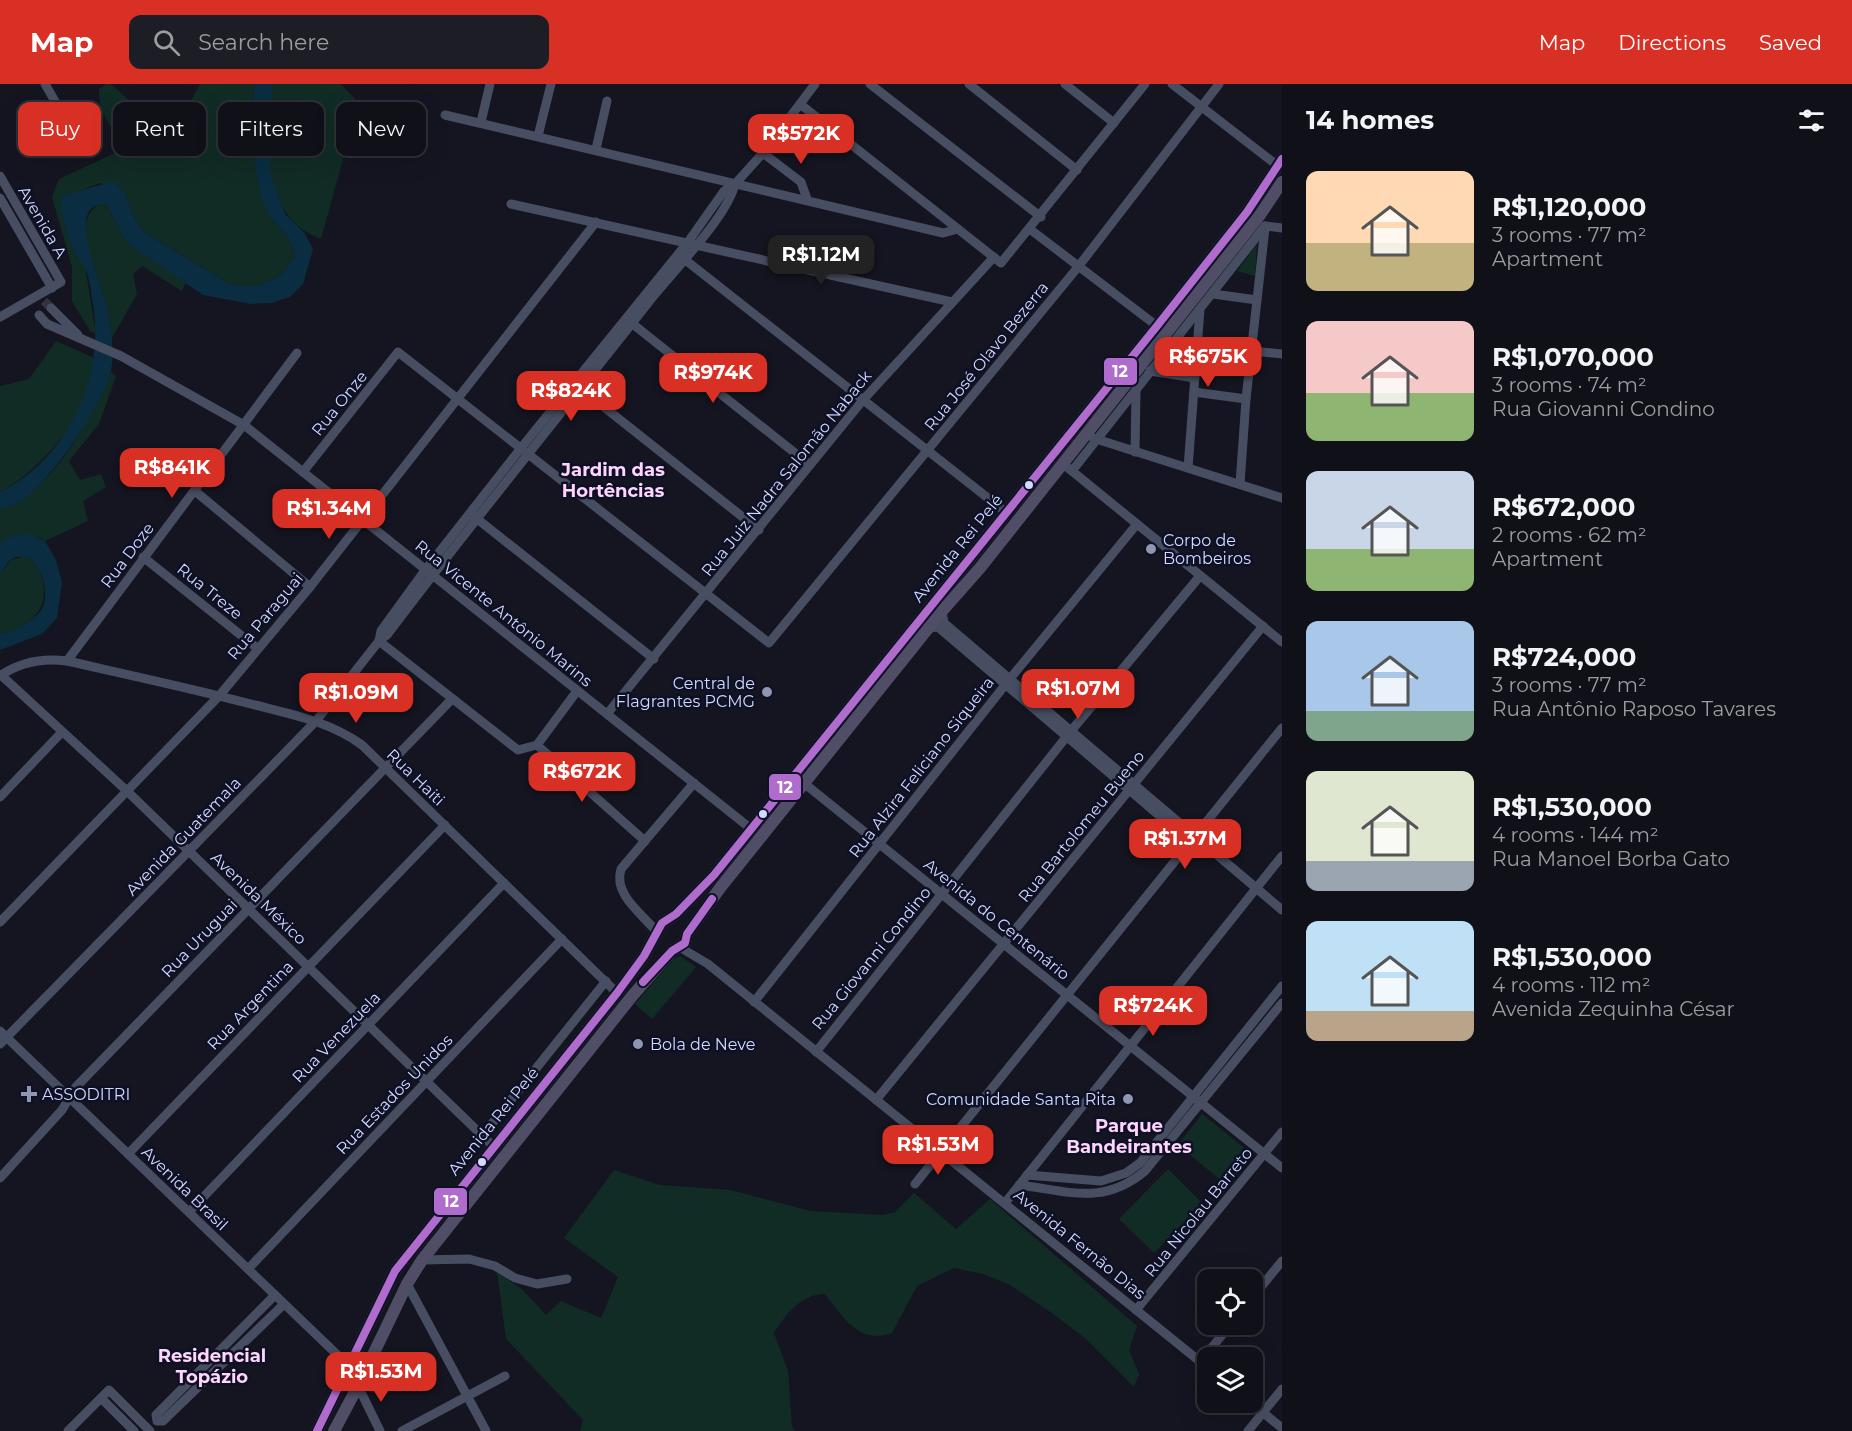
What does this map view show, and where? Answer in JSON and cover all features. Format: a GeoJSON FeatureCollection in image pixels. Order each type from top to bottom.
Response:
{"type":"FeatureCollection","features":[{"type":"Feature","properties":{"kind":"main road","name":"Avenida Rei Pelé"},"geometry":{"type":"LineString","coordinates":[[334,1431],[407,1284],[422,1260],[633,995],[682,942],[720,888],[928,628],[980,568],[1057,459],[1157,326],[1247,212],[1280,162]]}},
{"type":"Feature","properties":{"kind":"main road","name":"Avenida Rei Pelé"},"geometry":{"type":"LineString","coordinates":[[317,1431],[395,1271],[617,993],[661,927],[714,874],[1007,513],[1057,459],[1083,435],[1263,220],[1282,182]]}},
{"type":"Feature","properties":{"kind":"main road"},"geometry":{"type":"LineString","coordinates":[[679,922],[682,942],[662,947],[661,927],[679,922]]}},
{"type":"Feature","properties":{"kind":"street"},"geometry":{"type":"LineString","coordinates":[[45,84],[55,102]]}},
{"type":"Feature","properties":{"kind":"street"},"geometry":{"type":"LineString","coordinates":[[481,122],[490,84]]}},
{"type":"Feature","properties":{"kind":"street"},"geometry":{"type":"LineString","coordinates":[[538,136],[551,84]]}},
{"type":"Feature","properties":{"kind":"street"},"geometry":{"type":"LineString","coordinates":[[524,451],[692,243],[724,191],[735,184],[763,153],[815,84]]}},
{"type":"Feature","properties":{"kind":"street"},"geometry":{"type":"LineString","coordinates":[[870,84],[1041,217]]}},
{"type":"Feature","properties":{"kind":"street"},"geometry":{"type":"LineString","coordinates":[[969,84],[1077,170]]}},
{"type":"Feature","properties":{"kind":"street"},"geometry":{"type":"LineString","coordinates":[[1065,84],[1114,123]]}},
{"type":"Feature","properties":{"kind":"street","name":"Rua Juiz Nadra Salomão Naback"},"geometry":{"type":"LineString","coordinates":[[608,714],[863,400],[952,302],[1031,230],[1144,84]]}},
{"type":"Feature","properties":{"kind":"street"},"geometry":{"type":"LineString","coordinates":[[1172,84],[1280,162]]}},
{"type":"Feature","properties":{"kind":"street","name":"Rua José Olavo Bezerra"},"geometry":{"type":"LineString","coordinates":[[706,594],[769,643],[1078,267],[1203,108],[1219,84]]}},
{"type":"Feature","properties":{"kind":"street"},"geometry":{"type":"LineString","coordinates":[[596,149],[608,101]]}},
{"type":"Feature","properties":{"kind":"street"},"geometry":{"type":"LineString","coordinates":[[800,104],[998,260]]}},
{"type":"Feature","properties":{"kind":"street"},"geometry":{"type":"LineString","coordinates":[[445,115],[943,233],[958,230]]}},
{"type":"Feature","properties":{"kind":"street"},"geometry":{"type":"LineString","coordinates":[[763,153],[801,182],[807,199]]}},
{"type":"Feature","properties":{"kind":"street","name":"Avenida A"},"geometry":{"type":"LineString","coordinates":[[2,182],[56,285]]}},
{"type":"Feature","properties":{"kind":"street","name":"Avenida A"},"geometry":{"type":"LineString","coordinates":[[0,198],[56,285]]}},
{"type":"Feature","properties":{"kind":"street"},"geometry":{"type":"LineString","coordinates":[[511,204],[952,302]]}},
{"type":"Feature","properties":{"kind":"street"},"geometry":{"type":"LineString","coordinates":[[1240,484],[1263,220],[1282,228]]}},
{"type":"Feature","properties":{"kind":"street","name":"Avenida Rei Pelé"},"geometry":{"type":"LineString","coordinates":[[1072,471],[1213,294],[1263,220]]}},
{"type":"Feature","properties":{"kind":"street","name":"Rua Paraguai"},"geometry":{"type":"LineString","coordinates":[[0,922],[219,696],[310,587],[596,222]]}},
{"type":"Feature","properties":{"kind":"street"},"geometry":{"type":"LineString","coordinates":[[1031,230],[1157,326]]}},
{"type":"Feature","properties":{"kind":"street"},"geometry":{"type":"LineString","coordinates":[[681,257],[1007,513]]}},
{"type":"Feature","properties":{"kind":"street"},"geometry":{"type":"LineString","coordinates":[[0,317],[40,304],[56,285]]}},
{"type":"Feature","properties":{"kind":"street"},"geometry":{"type":"LineString","coordinates":[[1213,294],[1257,300]]}},
{"type":"Feature","properties":{"kind":"street","name":"Rua Vicente Antônio Marins"},"geometry":{"type":"LineString","coordinates":[[40,304],[47,324],[121,356],[244,425],[750,828]]}},
{"type":"Feature","properties":{"kind":"street","name":"Rua Vicente Antônio Marins"},"geometry":{"type":"LineString","coordinates":[[40,304],[82,338]]}},
{"type":"Feature","properties":{"kind":"street"},"geometry":{"type":"LineString","coordinates":[[1188,468],[1200,309]]}},
{"type":"Feature","properties":{"kind":"street"},"geometry":{"type":"LineString","coordinates":[[524,451],[580,388],[629,321]]}},
{"type":"Feature","properties":{"kind":"street"},"geometry":{"type":"LineString","coordinates":[[629,321],[810,465]]}},
{"type":"Feature","properties":{"kind":"street"},"geometry":{"type":"LineString","coordinates":[[1251,351],[1282,354]]}},
{"type":"Feature","properties":{"kind":"street","name":"Rua Onze"},"geometry":{"type":"LineString","coordinates":[[303,472],[398,352],[457,398]]}},
{"type":"Feature","properties":{"kind":"street","name":"Rua Doze"},"geometry":{"type":"LineString","coordinates":[[67,661],[297,353]]}},
{"type":"Feature","properties":{"kind":"street"},"geometry":{"type":"LineString","coordinates":[[1150,371],[1195,378]]}},
{"type":"Feature","properties":{"kind":"street"},"geometry":{"type":"LineString","coordinates":[[580,388],[759,530]]}},
{"type":"Feature","properties":{"kind":"street"},"geometry":{"type":"LineString","coordinates":[[1135,452],[1136,390]]}},
{"type":"Feature","properties":{"kind":"street"},"geometry":{"type":"LineString","coordinates":[[1194,392],[1246,399]]}},
{"type":"Feature","properties":{"kind":"street"},"geometry":{"type":"LineString","coordinates":[[457,398],[706,594]]}},
{"type":"Feature","properties":{"kind":"street"},"geometry":{"type":"LineString","coordinates":[[1083,435],[1282,498]]}},
{"type":"Feature","properties":{"kind":"street","name":"Avenida Guatemala"},"geometry":{"type":"LineString","coordinates":[[2,1038],[316,721],[379,641],[387,635],[429,571],[524,451]]}},
{"type":"Feature","properties":{"kind":"street"},"geometry":{"type":"LineString","coordinates":[[1057,459],[1282,642]]}},
{"type":"Feature","properties":{"kind":"street"},"geometry":{"type":"LineString","coordinates":[[195,491],[310,587]]}},
{"type":"Feature","properties":{"kind":"street"},"geometry":{"type":"LineString","coordinates":[[473,516],[654,659]]}},
{"type":"Feature","properties":{"kind":"street","name":"Rua Alzira Feliciano Siqueira"},"geometry":{"type":"LineString","coordinates":[[754,1002],[1007,682],[1137,524]]}},
{"type":"Feature","properties":{"kind":"street","name":"Rua Treze"},"geometry":{"type":"LineString","coordinates":[[143,557],[257,648]]}},
{"type":"Feature","properties":{"kind":"street","name":"Rua Giovanni Condino"},"geometry":{"type":"LineString","coordinates":[[816,1052],[1069,734],[1200,576]]}},
{"type":"Feature","properties":{"kind":"street"},"geometry":{"type":"LineString","coordinates":[[942,611],[944,623],[1007,682]]}},
{"type":"Feature","properties":{"kind":"street"},"geometry":{"type":"LineString","coordinates":[[928,628],[938,627],[1132,787],[1185,825],[1194,837],[1282,910]]}},
{"type":"Feature","properties":{"kind":"street","name":"Rua Bartolomeu Bueno"},"geometry":{"type":"LineString","coordinates":[[876,1100],[1263,627]]}},
{"type":"Feature","properties":{"kind":"street"},"geometry":{"type":"LineString","coordinates":[[379,641],[518,750],[537,745],[577,691]]}},
{"type":"Feature","properties":{"kind":"street","name":"Rua Haiti"},"geometry":{"type":"LineString","coordinates":[[1,675],[29,662],[52,659],[67,661],[219,696],[316,721],[343,731],[385,767],[617,993]]}},
{"type":"Feature","properties":{"kind":"street","name":"Avenida México"},"geometry":{"type":"LineString","coordinates":[[1,675],[127,791],[493,1146]]}},
{"type":"Feature","properties":{"kind":"street","name":"Rua Uruguai"},"geometry":{"type":"LineString","coordinates":[[0,1178],[62,1110],[75,1088],[452,699]]}},
{"type":"Feature","properties":{"kind":"street"},"geometry":{"type":"LineString","coordinates":[[915,1184],[1282,728]]}},
{"type":"Feature","properties":{"kind":"street"},"geometry":{"type":"LineString","coordinates":[[0,797],[63,732]]}},
{"type":"Feature","properties":{"kind":"street"},"geometry":{"type":"LineString","coordinates":[[537,745],[645,841]]}},
{"type":"Feature","properties":{"kind":"street"},"geometry":{"type":"LineString","coordinates":[[661,927],[621,892],[618,880],[621,869],[694,783]]}},
{"type":"Feature","properties":{"kind":"street","name":"Avenida do Centenário"},"geometry":{"type":"LineString","coordinates":[[805,784],[1282,1168]]}},
{"type":"Feature","properties":{"kind":"street","name":"Rua Argentina"},"geometry":{"type":"LineString","coordinates":[[128,1154],[445,825]]}},
{"type":"Feature","properties":{"kind":"street"},"geometry":{"type":"LineString","coordinates":[[1005,1203],[1282,856]]}},
{"type":"Feature","properties":{"kind":"street","name":"Rua Venezuela"},"geometry":{"type":"LineString","coordinates":[[189,1212],[504,883]]}},
{"type":"Feature","properties":{"kind":"street","name":"Rua Estados Unidos"},"geometry":{"type":"LineString","coordinates":[[248,1269],[562,939]]}},
{"type":"Feature","properties":{"kind":"street","name":"Avenida Fernão Dias"},"geometry":{"type":"LineString","coordinates":[[682,942],[1197,1359]]}},
{"type":"Feature","properties":{"kind":"street"},"geometry":{"type":"LineString","coordinates":[[482,1136],[606,981]]}},
{"type":"Feature","properties":{"kind":"street"},"geometry":{"type":"LineString","coordinates":[[1019,1185],[1097,1195],[1116,1190],[1145,1171],[1282,986]]}},
{"type":"Feature","properties":{"kind":"street"},"geometry":{"type":"LineString","coordinates":[[1028,1175],[1101,1181],[1126,1173],[1140,1163],[1282,1003]]}},
{"type":"Feature","properties":{"kind":"street","name":"Avenida Brasil"},"geometry":{"type":"LineString","coordinates":[[2,1038],[69,1098],[350,1367]]}},
{"type":"Feature","properties":{"kind":"street","name":"Rua Nicolau Barreto"},"geometry":{"type":"LineString","coordinates":[[1136,1310],[1282,1132]]}},
{"type":"Feature","properties":{"kind":"street"},"geometry":{"type":"LineString","coordinates":[[422,1260],[470,1259],[495,1266],[515,1278],[537,1284],[567,1279]]}},
{"type":"Feature","properties":{"kind":"street"},"geometry":{"type":"LineString","coordinates":[[1263,1284],[1282,1261]]}},
{"type":"Feature","properties":{"kind":"street"},"geometry":{"type":"LineString","coordinates":[[407,1284],[486,1431]]}},
{"type":"Feature","properties":{"kind":"street"},"geometry":{"type":"LineString","coordinates":[[275,1295],[156,1415],[157,1421],[163,1421],[284,1304]]}},
{"type":"Feature","properties":{"kind":"street"},"geometry":{"type":"LineString","coordinates":[[208,1361],[217,1369]]}},
{"type":"Feature","properties":{"kind":"street"},"geometry":{"type":"LineString","coordinates":[[402,1431],[505,1376]]}},
{"type":"Feature","properties":{"kind":"street"},"geometry":{"type":"LineString","coordinates":[[358,1386],[380,1431]]}},
{"type":"Feature","properties":{"kind":"street"},"geometry":{"type":"LineString","coordinates":[[1248,1431],[1282,1389]]}},
{"type":"Feature","properties":{"kind":"street"},"geometry":{"type":"LineString","coordinates":[[68,1431],[109,1390],[150,1431]]}},
{"type":"Feature","properties":{"kind":"street"},"geometry":{"type":"LineString","coordinates":[[101,1398],[134,1431]]}},
{"type":"Feature","properties":{"kind":"street"},"geometry":{"type":"LineString","coordinates":[[1263,1413],[1282,1428]]}},
{"type":"Feature","properties":{"kind":"green space"},"geometry":{"type":"Polygon","coordinates":[[[106,84],[111,84],[131,102],[113,102],[113,131],[101,110],[99,89],[106,84]]]}},
{"type":"Feature","properties":{"kind":"green space"},"geometry":{"type":"Polygon","coordinates":[[[200,84],[254,84],[254,102],[218,102],[218,156],[254,156],[270,218],[288,237],[295,256],[280,276],[257,286],[233,286],[147,234],[136,221],[125,194],[100,183],[82,190],[67,226],[77,258],[85,266],[96,334],[90,331],[72,301],[72,267],[52,197],[59,179],[113,154],[113,156],[206,156],[206,102],[190,102],[200,84]]]}},
{"type":"Feature","properties":{"kind":"green space"},"geometry":{"type":"Polygon","coordinates":[[[273,84],[341,84],[358,102],[336,102],[336,156],[344,156],[321,239],[300,227],[286,212],[276,194],[269,156],[324,156],[324,102],[271,102],[273,84]]]}},
{"type":"Feature","properties":{"kind":"green space"},"geometry":{"type":"Polygon","coordinates":[[[99,204],[106,204],[127,243],[186,282],[182,291],[142,266],[133,274],[137,294],[112,338],[105,301],[85,235],[90,212],[99,204]]]}},
{"type":"Feature","properties":{"kind":"green space"},"geometry":{"type":"Polygon","coordinates":[[[1257,244],[1255,276],[1237,271],[1257,244]]]}},
{"type":"Feature","properties":{"kind":"green space"},"geometry":{"type":"Polygon","coordinates":[[[56,341],[94,358],[87,396],[69,429],[56,445],[28,473],[0,492],[0,386],[29,379],[56,341]]]}},
{"type":"Feature","properties":{"kind":"green space"},"geometry":{"type":"Polygon","coordinates":[[[111,372],[116,376],[99,424],[69,461],[80,480],[101,474],[106,487],[83,501],[88,521],[45,541],[22,536],[0,543],[0,510],[19,501],[36,488],[52,471],[80,432],[111,372]]]}},
{"type":"Feature","properties":{"kind":"green space"},"geometry":{"type":"Polygon","coordinates":[[[25,556],[35,564],[41,574],[43,602],[34,617],[27,623],[0,635],[0,574],[11,560],[25,556]]]}},
{"type":"Feature","properties":{"kind":"green space"},"geometry":{"type":"Polygon","coordinates":[[[680,956],[696,967],[652,1019],[635,1004],[674,959],[680,956]]]}},
{"type":"Feature","properties":{"kind":"green space"},"geometry":{"type":"Polygon","coordinates":[[[1202,1114],[1253,1155],[1228,1186],[1178,1145],[1202,1114]]]}},
{"type":"Feature","properties":{"kind":"green space"},"geometry":{"type":"Polygon","coordinates":[[[1168,1169],[1202,1203],[1154,1253],[1119,1219],[1168,1169]]]}},
{"type":"Feature","properties":{"kind":"green space"},"geometry":{"type":"Polygon","coordinates":[[[614,1170],[660,1185],[731,1190],[811,1211],[882,1215],[895,1212],[914,1193],[956,1229],[990,1199],[1137,1326],[1129,1350],[1139,1374],[1134,1387],[1086,1339],[1010,1285],[983,1274],[954,1268],[917,1286],[892,1333],[880,1336],[861,1332],[845,1320],[825,1294],[801,1301],[789,1312],[774,1333],[788,1371],[792,1427],[795,1431],[580,1431],[583,1420],[506,1339],[497,1272],[523,1290],[546,1315],[561,1301],[601,1318],[618,1277],[564,1238],[614,1170]]]}},
{"type":"Feature","properties":{"kind":"water"},"geometry":{"type":"Polygon","coordinates":[[[254,84],[273,84],[271,102],[254,102],[254,84]]]}},
{"type":"Feature","properties":{"kind":"water"},"geometry":{"type":"Polygon","coordinates":[[[254,156],[269,156],[271,175],[285,214],[304,232],[313,249],[303,284],[290,297],[272,303],[251,304],[203,295],[127,243],[106,204],[94,206],[87,215],[86,228],[92,260],[109,319],[112,339],[111,371],[99,401],[64,456],[39,486],[25,498],[15,505],[0,510],[0,492],[24,477],[45,459],[62,437],[87,387],[93,360],[95,332],[90,285],[85,268],[74,252],[68,236],[63,217],[62,196],[114,181],[125,194],[136,221],[147,234],[233,286],[257,286],[280,276],[295,256],[288,237],[270,218],[260,193],[254,156]]]}},
{"type":"Feature","properties":{"kind":"water"},"geometry":{"type":"Polygon","coordinates":[[[26,533],[45,541],[56,560],[62,582],[57,618],[42,634],[0,650],[0,635],[18,628],[35,617],[43,607],[45,599],[40,571],[29,558],[12,559],[0,574],[0,543],[7,538],[26,533]]]}},
{"type":"Feature","properties":{"kind":"tunnel"},"geometry":{"type":"LineString","coordinates":[[44,301],[51,308]]}},
{"type":"Feature","properties":{"kind":"transit line","name":"12"},"geometry":{"type":"LineString","coordinates":[[317,1431],[395,1271],[617,993],[644,956],[662,923],[676,914],[714,875],[1157,326],[1247,212],[1282,159]]}},
{"type":"Feature","properties":{"kind":"transit line","name":"12"},"geometry":{"type":"LineString","coordinates":[[643,982],[672,951],[685,943],[687,934],[712,899]]}},
{"type":"Feature","properties":{"kind":"place","name":"Corpo de Bombeiros"},"geometry":{"type":"Point","coordinates":[1151,549]}},
{"type":"Feature","properties":{"kind":"place","name":"Central de Flagrantes PCMG"},"geometry":{"type":"Point","coordinates":[767,692]}},
{"type":"Feature","properties":{"kind":"place","name":"Bola de Neve"},"geometry":{"type":"Point","coordinates":[638,1044]}},
{"type":"Feature","properties":{"kind":"place","name":"ASSODITRI"},"geometry":{"type":"Point","coordinates":[29,1094]}},
{"type":"Feature","properties":{"kind":"place","name":"Comunidade Santa Rita"},"geometry":{"type":"Point","coordinates":[1128,1099]}},
{"type":"Feature","properties":{"kind":"district","name":"Jardim das Hortências"},"geometry":{"type":"Point","coordinates":[613,480]}},
{"type":"Feature","properties":{"kind":"district","name":"Parque Bandeirantes"},"geometry":{"type":"Point","coordinates":[1129,1136]}},
{"type":"Feature","properties":{"kind":"district","name":"Residencial Topázio"},"geometry":{"type":"Point","coordinates":[212,1366]}}]}
